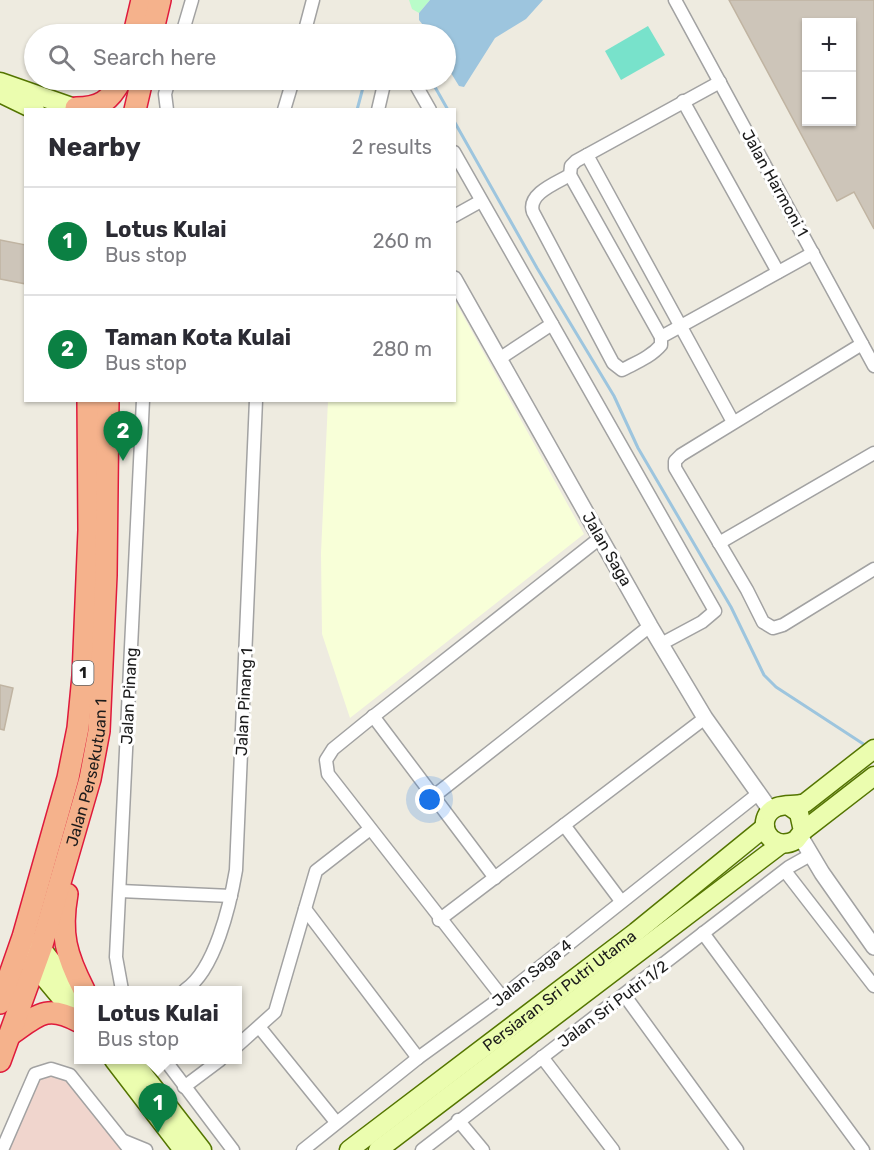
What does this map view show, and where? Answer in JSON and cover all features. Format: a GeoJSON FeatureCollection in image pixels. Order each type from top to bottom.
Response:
{"type":"FeatureCollection","features":[{"type":"Feature","properties":{"kind":"highway"},"geometry":{"type":"LineString","coordinates":[[136,24],[142,0]]}},
{"type":"Feature","properties":{"kind":"highway"},"geometry":{"type":"LineString","coordinates":[[154,24],[160,0]]}},
{"type":"Feature","properties":{"kind":"highway"},"geometry":{"type":"LineString","coordinates":[[93,108],[104,104],[116,90]]}},
{"type":"Feature","properties":{"kind":"highway"},"geometry":{"type":"LineString","coordinates":[[117,108],[120,90]]}},
{"type":"Feature","properties":{"kind":"highway"},"geometry":{"type":"LineString","coordinates":[[135,108],[140,90]]}},
{"type":"Feature","properties":{"kind":"highway"},"geometry":{"type":"LineString","coordinates":[[143,90],[147,108]]}},
{"type":"Feature","properties":{"kind":"highway","name":"Jalan Persekutuan 1"},"geometry":{"type":"LineString","coordinates":[[0,1061],[11,1034],[78,728],[83,676],[89,530],[88,402]]}},
{"type":"Feature","properties":{"kind":"highway","name":"Jalan Persekutuan 1"},"geometry":{"type":"LineString","coordinates":[[0,1003],[29,950],[90,778],[99,731],[108,402]]}},
{"type":"Feature","properties":{"kind":"highway"},"geometry":{"type":"LineString","coordinates":[[82,986],[64,944],[63,914],[90,778]]}},
{"type":"Feature","properties":{"kind":"highway"},"geometry":{"type":"LineString","coordinates":[[11,1034],[36,1017],[51,1011],[74,1017]]}},
{"type":"Feature","properties":{"kind":"main road"},"geometry":{"type":"LineString","coordinates":[[0,82],[75,108]]}},
{"type":"Feature","properties":{"kind":"main road"},"geometry":{"type":"LineString","coordinates":[[0,93],[31,108]]}},
{"type":"Feature","properties":{"kind":"main road"},"geometry":{"type":"LineString","coordinates":[[789,806],[800,813],[793,839],[770,838],[768,819],[783,806],[805,803],[874,749]]}},
{"type":"Feature","properties":{"kind":"main road","name":"Persiaran Sri Putri Utama"},"geometry":{"type":"LineString","coordinates":[[378,1150],[872,778]]}},
{"type":"Feature","properties":{"kind":"main road","name":"Persiaran Sri Putri Utama"},"geometry":{"type":"LineString","coordinates":[[349,1150],[636,932],[768,819]]}},
{"type":"Feature","properties":{"kind":"main road"},"geometry":{"type":"LineString","coordinates":[[29,950],[74,991]]}},
{"type":"Feature","properties":{"kind":"main road"},"geometry":{"type":"LineString","coordinates":[[29,950],[74,1013]]}},
{"type":"Feature","properties":{"kind":"main road"},"geometry":{"type":"LineString","coordinates":[[118,1064],[183,1150]]}},
{"type":"Feature","properties":{"kind":"main road"},"geometry":{"type":"LineString","coordinates":[[136,1064],[201,1150]]}},
{"type":"Feature","properties":{"kind":"street"},"geometry":{"type":"LineString","coordinates":[[185,24],[192,0]]}},
{"type":"Feature","properties":{"kind":"street"},"geometry":{"type":"LineString","coordinates":[[307,24],[313,0]]}},
{"type":"Feature","properties":{"kind":"street","name":"Jalan Harmoni 1"},"geometry":{"type":"LineString","coordinates":[[675,0],[874,366]]}},
{"type":"Feature","properties":{"kind":"street"},"geometry":{"type":"LineString","coordinates":[[570,175],[534,198],[531,206],[613,363],[622,370],[662,345],[570,175],[571,166],[720,82]]}},
{"type":"Feature","properties":{"kind":"street"},"geometry":{"type":"LineString","coordinates":[[166,90],[167,108]]}},
{"type":"Feature","properties":{"kind":"street"},"geometry":{"type":"LineString","coordinates":[[285,108],[290,90]]}},
{"type":"Feature","properties":{"kind":"street"},"geometry":{"type":"LineString","coordinates":[[378,108],[383,90]]}},
{"type":"Feature","properties":{"kind":"street"},"geometry":{"type":"LineString","coordinates":[[418,90],[429,108]]}},
{"type":"Feature","properties":{"kind":"street"},"geometry":{"type":"LineString","coordinates":[[683,101],[778,272]]}},
{"type":"Feature","properties":{"kind":"street"},"geometry":{"type":"LineString","coordinates":[[587,155],[733,422]]}},
{"type":"Feature","properties":{"kind":"street"},"geometry":{"type":"LineString","coordinates":[[456,156],[715,611],[702,622],[661,644]]}},
{"type":"Feature","properties":{"kind":"street"},"geometry":{"type":"LineString","coordinates":[[456,215],[481,201]]}},
{"type":"Feature","properties":{"kind":"street"},"geometry":{"type":"LineString","coordinates":[[660,338],[682,328],[813,253]]}},
{"type":"Feature","properties":{"kind":"street","name":"Jalan Saga"},"geometry":{"type":"LineString","coordinates":[[456,283],[650,626],[705,718],[759,793],[768,819]]}},
{"type":"Feature","properties":{"kind":"street"},"geometry":{"type":"LineString","coordinates":[[499,359],[552,324]]}},
{"type":"Feature","properties":{"kind":"street"},"geometry":{"type":"LineString","coordinates":[[862,344],[733,422],[675,461],[675,468],[763,622],[773,628],[783,626],[874,569]]}},
{"type":"Feature","properties":{"kind":"street","name":"Jalan Pinang"},"geometry":{"type":"LineString","coordinates":[[121,986],[116,957],[143,402]]}},
{"type":"Feature","properties":{"kind":"street","name":"Jalan Pinang 1"},"geometry":{"type":"LineString","coordinates":[[190,986],[202,975],[210,958],[231,896],[236,870],[244,729],[256,402]]}},
{"type":"Feature","properties":{"kind":"street"},"geometry":{"type":"LineString","coordinates":[[719,543],[874,453]]}},
{"type":"Feature","properties":{"kind":"street"},"geometry":{"type":"LineString","coordinates":[[502,997],[439,920],[370,829],[325,768],[326,760],[333,749],[373,716],[600,538]]}},
{"type":"Feature","properties":{"kind":"street"},"geometry":{"type":"LineString","coordinates":[[434,796],[650,626]]}},
{"type":"Feature","properties":{"kind":"street"},"geometry":{"type":"LineString","coordinates":[[373,716],[495,878]]}},
{"type":"Feature","properties":{"kind":"street"},"geometry":{"type":"LineString","coordinates":[[439,920],[705,718]]}},
{"type":"Feature","properties":{"kind":"street","name":"Jalan Saga 4"},"geometry":{"type":"LineString","coordinates":[[303,1150],[418,1058],[502,997],[759,793]]}},
{"type":"Feature","properties":{"kind":"street"},"geometry":{"type":"LineString","coordinates":[[564,825],[621,901]]}},
{"type":"Feature","properties":{"kind":"street"},"geometry":{"type":"LineString","coordinates":[[242,1042],[275,1012],[316,871],[370,829]]}},
{"type":"Feature","properties":{"kind":"street"},"geometry":{"type":"LineString","coordinates":[[793,839],[805,858],[822,873]]}},
{"type":"Feature","properties":{"kind":"street"},"geometry":{"type":"LineString","coordinates":[[793,839],[822,873],[874,946]]}},
{"type":"Feature","properties":{"kind":"street","name":"Jalan Sri Putri 1/2"},"geometry":{"type":"LineString","coordinates":[[422,1150],[458,1120],[625,996],[703,933],[805,858]]}},
{"type":"Feature","properties":{"kind":"street"},"geometry":{"type":"LineString","coordinates":[[785,871],[874,986]]}},
{"type":"Feature","properties":{"kind":"street"},"geometry":{"type":"LineString","coordinates":[[120,891],[231,896]]}},
{"type":"Feature","properties":{"kind":"street"},"geometry":{"type":"LineString","coordinates":[[305,909],[418,1058]]}},
{"type":"Feature","properties":{"kind":"street"},"geometry":{"type":"LineString","coordinates":[[703,933],[863,1150]]}},
{"type":"Feature","properties":{"kind":"street"},"geometry":{"type":"LineString","coordinates":[[625,996],[737,1150]]}},
{"type":"Feature","properties":{"kind":"street"},"geometry":{"type":"LineString","coordinates":[[260,1028],[336,1122]]}},
{"type":"Feature","properties":{"kind":"street"},"geometry":{"type":"LineString","coordinates":[[542,1057],[613,1150]]}},
{"type":"Feature","properties":{"kind":"street"},"geometry":{"type":"LineString","coordinates":[[168,1064],[233,1150]]}},
{"type":"Feature","properties":{"kind":"street"},"geometry":{"type":"LineString","coordinates":[[184,1087],[214,1064]]}},
{"type":"Feature","properties":{"kind":"street"},"geometry":{"type":"LineString","coordinates":[[2,1150],[35,1074],[51,1069],[70,1074],[127,1145],[146,1150]]}},
{"type":"Feature","properties":{"kind":"street"},"geometry":{"type":"LineString","coordinates":[[458,1120],[483,1150]]}},
{"type":"Feature","properties":{"kind":"shaded area"},"geometry":{"type":"Polygon","coordinates":[[[430,0],[543,0],[526,19],[495,38],[464,87],[459,86],[456,81],[456,24],[422,24],[419,20],[419,13],[430,0]]]}},
{"type":"Feature","properties":{"kind":"shaded area"},"geometry":{"type":"Polygon","coordinates":[[[648,26],[665,55],[621,80],[605,51],[648,26]]]}},
{"type":"Feature","properties":{"kind":"shaded area"},"geometry":{"type":"Polygon","coordinates":[[[456,303],[584,534],[350,718],[322,634],[321,553],[328,402],[456,402],[456,303]]]}},
{"type":"Feature","properties":{"kind":"shaded area"},"geometry":{"type":"Polygon","coordinates":[[[51,1074],[66,1078],[121,1150],[6,1150],[36,1082],[51,1074]]]}},
{"type":"Feature","properties":{"kind":"green space"},"geometry":{"type":"Polygon","coordinates":[[[409,0],[430,0],[419,13],[412,9],[409,0]]]}},
{"type":"Feature","properties":{"kind":"building"},"geometry":{"type":"Polygon","coordinates":[[[729,0],[874,0],[874,229],[854,192],[837,201],[729,0]]]}},
{"type":"Feature","properties":{"kind":"building"},"geometry":{"type":"Polygon","coordinates":[[[0,240],[24,245],[24,284],[0,279],[0,240]]]}},
{"type":"Feature","properties":{"kind":"building"},"geometry":{"type":"Polygon","coordinates":[[[0,685],[13,688],[4,730],[0,729],[0,685]]]}},
{"type":"Feature","properties":{"kind":"waterway"},"geometry":{"type":"LineString","coordinates":[[358,108],[362,90]]}},
{"type":"Feature","properties":{"kind":"waterway"},"geometry":{"type":"LineString","coordinates":[[437,90],[447,108]]}},
{"type":"Feature","properties":{"kind":"waterway"},"geometry":{"type":"LineString","coordinates":[[456,125],[537,268],[614,396],[638,448],[731,607],[764,675],[776,687],[868,747]]}},
{"type":"Feature","properties":{"kind":"place","name":"Taman Kota Kulai"},"geometry":{"type":"Point","coordinates":[123,461]}},
{"type":"Feature","properties":{"kind":"place","name":"Lotus Kulai"},"geometry":{"type":"Point","coordinates":[158,1133]}}]}
